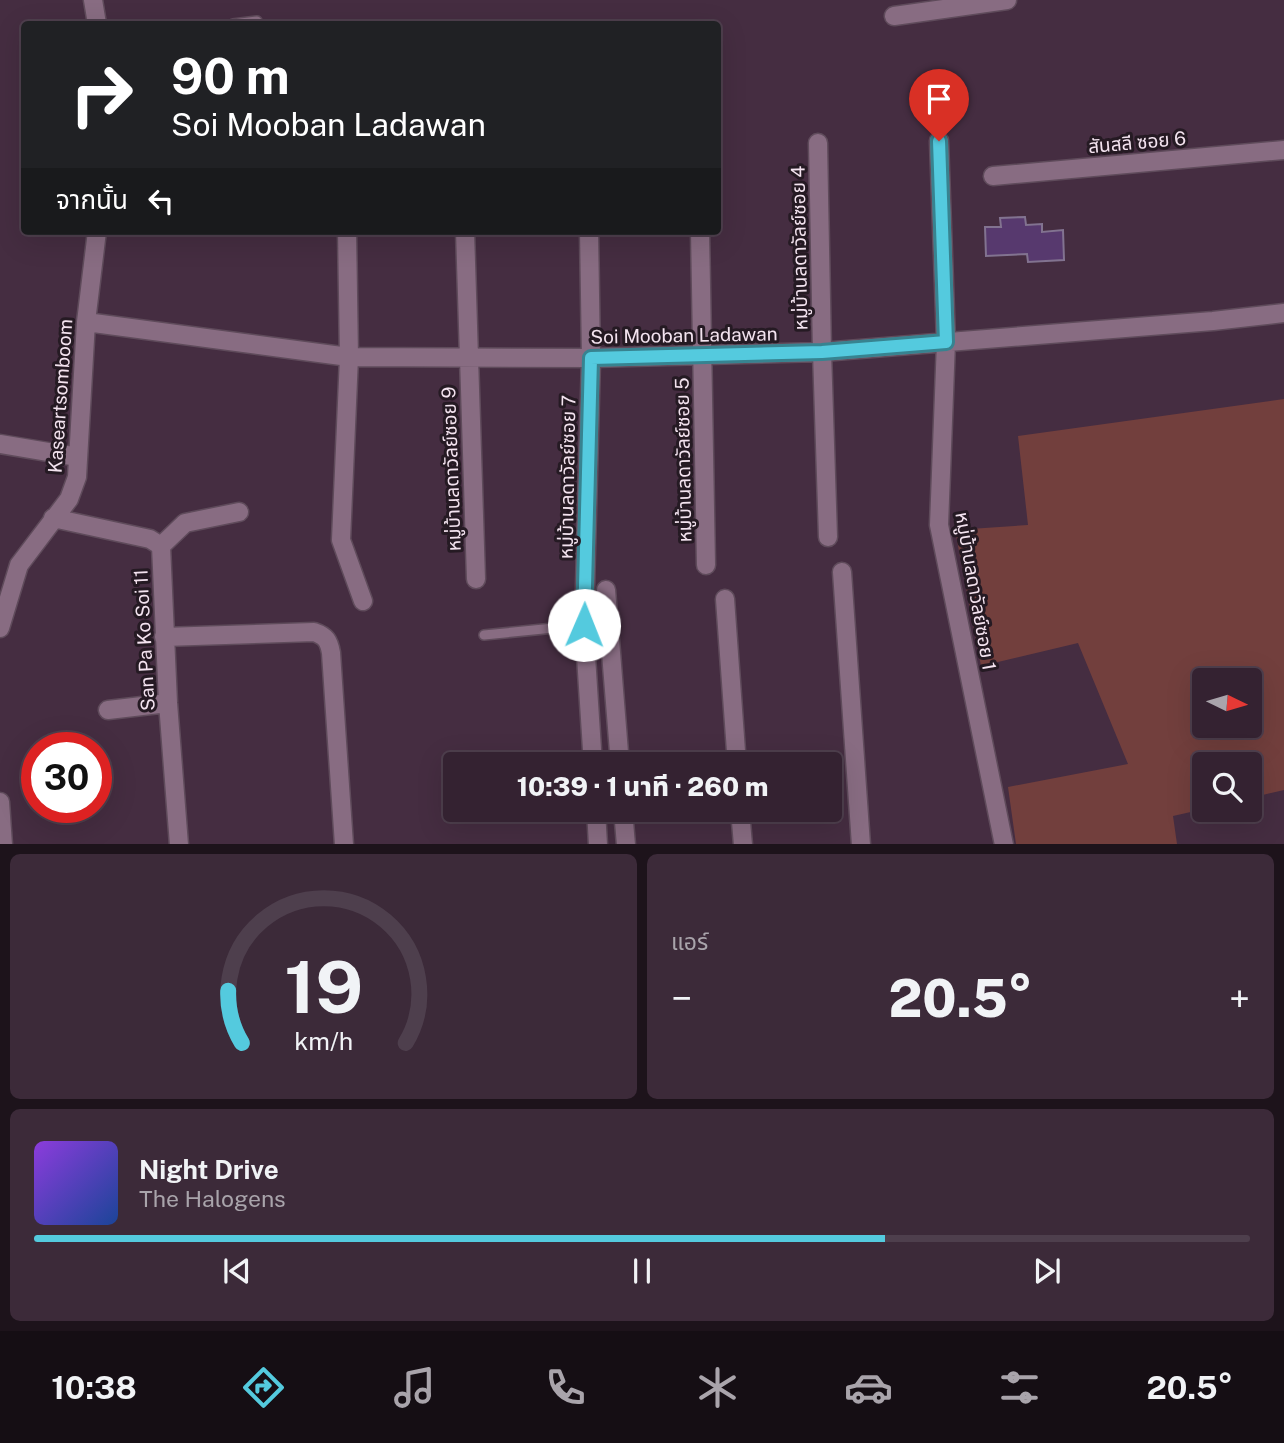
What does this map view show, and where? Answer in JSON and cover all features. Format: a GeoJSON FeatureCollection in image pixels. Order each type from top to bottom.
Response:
{"type":"FeatureCollection","features":[{"type":"Feature","properties":{"kind":"street"},"geometry":{"type":"LineString","coordinates":[[93,0],[96,21]]}},
{"type":"Feature","properties":{"kind":"street"},"geometry":{"type":"LineString","coordinates":[[894,16],[1007,0]]}},
{"type":"Feature","properties":{"kind":"street","name":"หมู่บ้านลดาวัลย์ซอย 1"},"geometry":{"type":"LineString","coordinates":[[939,141],[946,342],[939,525],[1004,844]]}},
{"type":"Feature","properties":{"kind":"street","name":"หมู่บ้านลดาวัลย์ซอย 4"},"geometry":{"type":"LineString","coordinates":[[818,143],[828,537]]}},
{"type":"Feature","properties":{"kind":"street","name":"สันสลี ซอย 6"},"geometry":{"type":"LineString","coordinates":[[993,176],[1284,150]]}},
{"type":"Feature","properties":{"kind":"street","name":"Kaseartsomboom"},"geometry":{"type":"LineString","coordinates":[[0,628],[19,565],[69,499],[77,477],[86,323],[97,235]]}},
{"type":"Feature","properties":{"kind":"street"},"geometry":{"type":"LineString","coordinates":[[347,235],[349,357],[341,540],[363,601]]}},
{"type":"Feature","properties":{"kind":"street","name":"หมู่บ้านลดาวัลย์ซอย 9"},"geometry":{"type":"LineString","coordinates":[[465,235],[476,579]]}},
{"type":"Feature","properties":{"kind":"street","name":"หมู่บ้านลดาวัลย์ซอย 7"},"geometry":{"type":"LineString","coordinates":[[589,235],[591,358],[584,625],[592,752]]}},
{"type":"Feature","properties":{"kind":"street","name":"หมู่บ้านลดาวัลย์ซอย 5"},"geometry":{"type":"LineString","coordinates":[[700,235],[706,565]]}},
{"type":"Feature","properties":{"kind":"street","name":"Soi Mooban Ladawan"},"geometry":{"type":"LineString","coordinates":[[86,323],[349,357],[591,358],[822,352],[1284,313]]}},
{"type":"Feature","properties":{"kind":"street"},"geometry":{"type":"LineString","coordinates":[[0,444],[78,457]]}},
{"type":"Feature","properties":{"kind":"street"},"geometry":{"type":"LineString","coordinates":[[161,546],[185,523],[239,512]]}},
{"type":"Feature","properties":{"kind":"street","name":"San Pa Ko Soi 11"},"geometry":{"type":"LineString","coordinates":[[53,518],[150,539],[161,546],[168,704],[179,844]]}},
{"type":"Feature","properties":{"kind":"street"},"geometry":{"type":"LineString","coordinates":[[842,572],[861,844]]}},
{"type":"Feature","properties":{"kind":"street"},"geometry":{"type":"LineString","coordinates":[[606,590],[619,752]]}},
{"type":"Feature","properties":{"kind":"street"},"geometry":{"type":"LineString","coordinates":[[725,598],[736,752]]}},
{"type":"Feature","properties":{"kind":"street"},"geometry":{"type":"LineString","coordinates":[[164,637],[314,632],[329,641],[344,844]]}},
{"type":"Feature","properties":{"kind":"street"},"geometry":{"type":"LineString","coordinates":[[108,710],[168,704]]}},
{"type":"Feature","properties":{"kind":"street"},"geometry":{"type":"LineString","coordinates":[[0,802],[3,844]]}},
{"type":"Feature","properties":{"kind":"street"},"geometry":{"type":"LineString","coordinates":[[597,822],[598,844]]}},
{"type":"Feature","properties":{"kind":"street"},"geometry":{"type":"LineString","coordinates":[[624,822],[626,844]]}},
{"type":"Feature","properties":{"kind":"street"},"geometry":{"type":"LineString","coordinates":[[741,822],[743,844]]}},
{"type":"Feature","properties":{"kind":"lane"},"geometry":{"type":"LineString","coordinates":[[484,635],[584,625]]}},
{"type":"Feature","properties":{"kind":"shaded area"},"geometry":{"type":"Polygon","coordinates":[[[1284,399],[1284,790],[1262,795],[1262,752],[1192,752],[1192,812],[1173,816],[1177,844],[1016,844],[1008,787],[1128,764],[1078,643],[981,666],[955,530],[1028,525],[1018,436],[1284,399]]]}},
{"type":"Feature","properties":{"kind":"building"},"geometry":{"type":"Polygon","coordinates":[[[1025,217],[1026,225],[1042,224],[1042,232],[1063,230],[1064,260],[1028,262],[1027,254],[986,256],[985,227],[1001,227],[1000,218],[1025,217]]]}},
{"type":"Feature","properties":{"kind":"route"},"geometry":{"type":"LineString","coordinates":[[584,625],[591,358],[822,352],[946,342],[939,141]]}}]}
